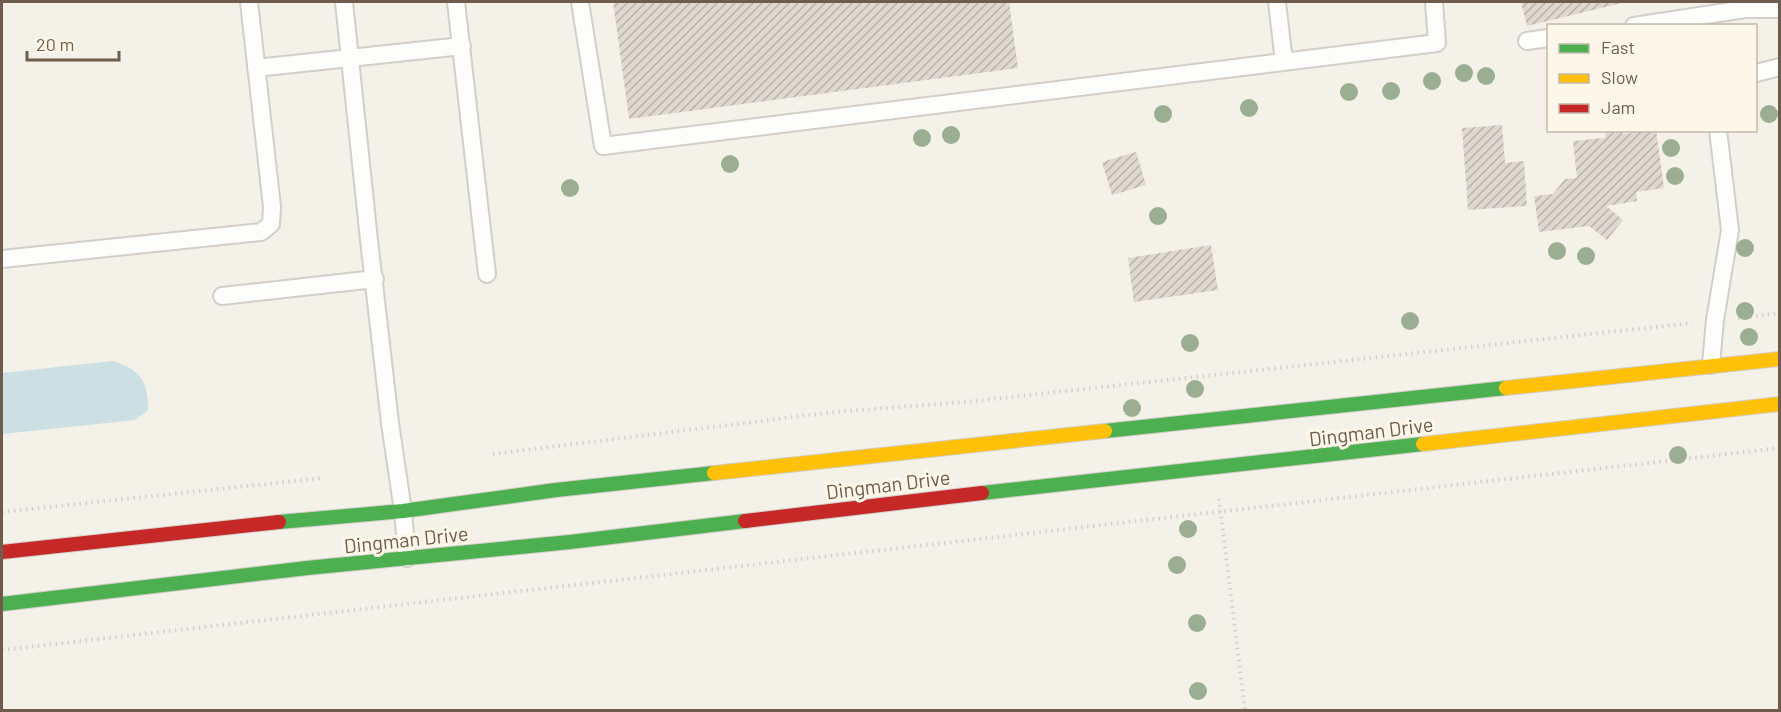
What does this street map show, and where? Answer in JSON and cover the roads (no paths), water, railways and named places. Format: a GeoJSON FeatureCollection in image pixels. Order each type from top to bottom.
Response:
{"type":"FeatureCollection","features":[{"type":"Feature","properties":{"kind":"main road","name":"Dingman Drive"},"geometry":{"type":"LineString","coordinates":[[2,552],[403,511],[556,490],[1779,359]]}},
{"type":"Feature","properties":{"kind":"main road","name":"Dingman Drive"},"geometry":{"type":"LineString","coordinates":[[2,604],[570,542],[1004,490],[1779,404]]}},
{"type":"Feature","properties":{"kind":"lane"},"geometry":{"type":"LineString","coordinates":[[2,259],[261,232],[271,224],[272,207],[249,2]]}},
{"type":"Feature","properties":{"kind":"lane"},"geometry":{"type":"LineString","coordinates":[[344,2],[369,240],[407,558]]}},
{"type":"Feature","properties":{"kind":"lane"},"geometry":{"type":"LineString","coordinates":[[456,2],[487,274]]}},
{"type":"Feature","properties":{"kind":"lane"},"geometry":{"type":"LineString","coordinates":[[580,2],[603,146],[1437,44],[1434,2]]}},
{"type":"Feature","properties":{"kind":"lane"},"geometry":{"type":"LineString","coordinates":[[1277,2],[1284,62]]}},
{"type":"Feature","properties":{"kind":"lane"},"geometry":{"type":"LineString","coordinates":[[1644,24],[1744,5],[1779,9]]}},
{"type":"Feature","properties":{"kind":"lane"},"geometry":{"type":"LineString","coordinates":[[1527,41],[1547,38]]}},
{"type":"Feature","properties":{"kind":"lane"},"geometry":{"type":"LineString","coordinates":[[256,68],[462,46]]}},
{"type":"Feature","properties":{"kind":"lane"},"geometry":{"type":"LineString","coordinates":[[1757,72],[1779,67]]}},
{"type":"Feature","properties":{"kind":"lane"},"geometry":{"type":"LineString","coordinates":[[1711,365],[1715,320],[1730,230],[1718,132]]}},
{"type":"Feature","properties":{"kind":"lane"},"geometry":{"type":"LineString","coordinates":[[222,296],[375,279]]}}]}
